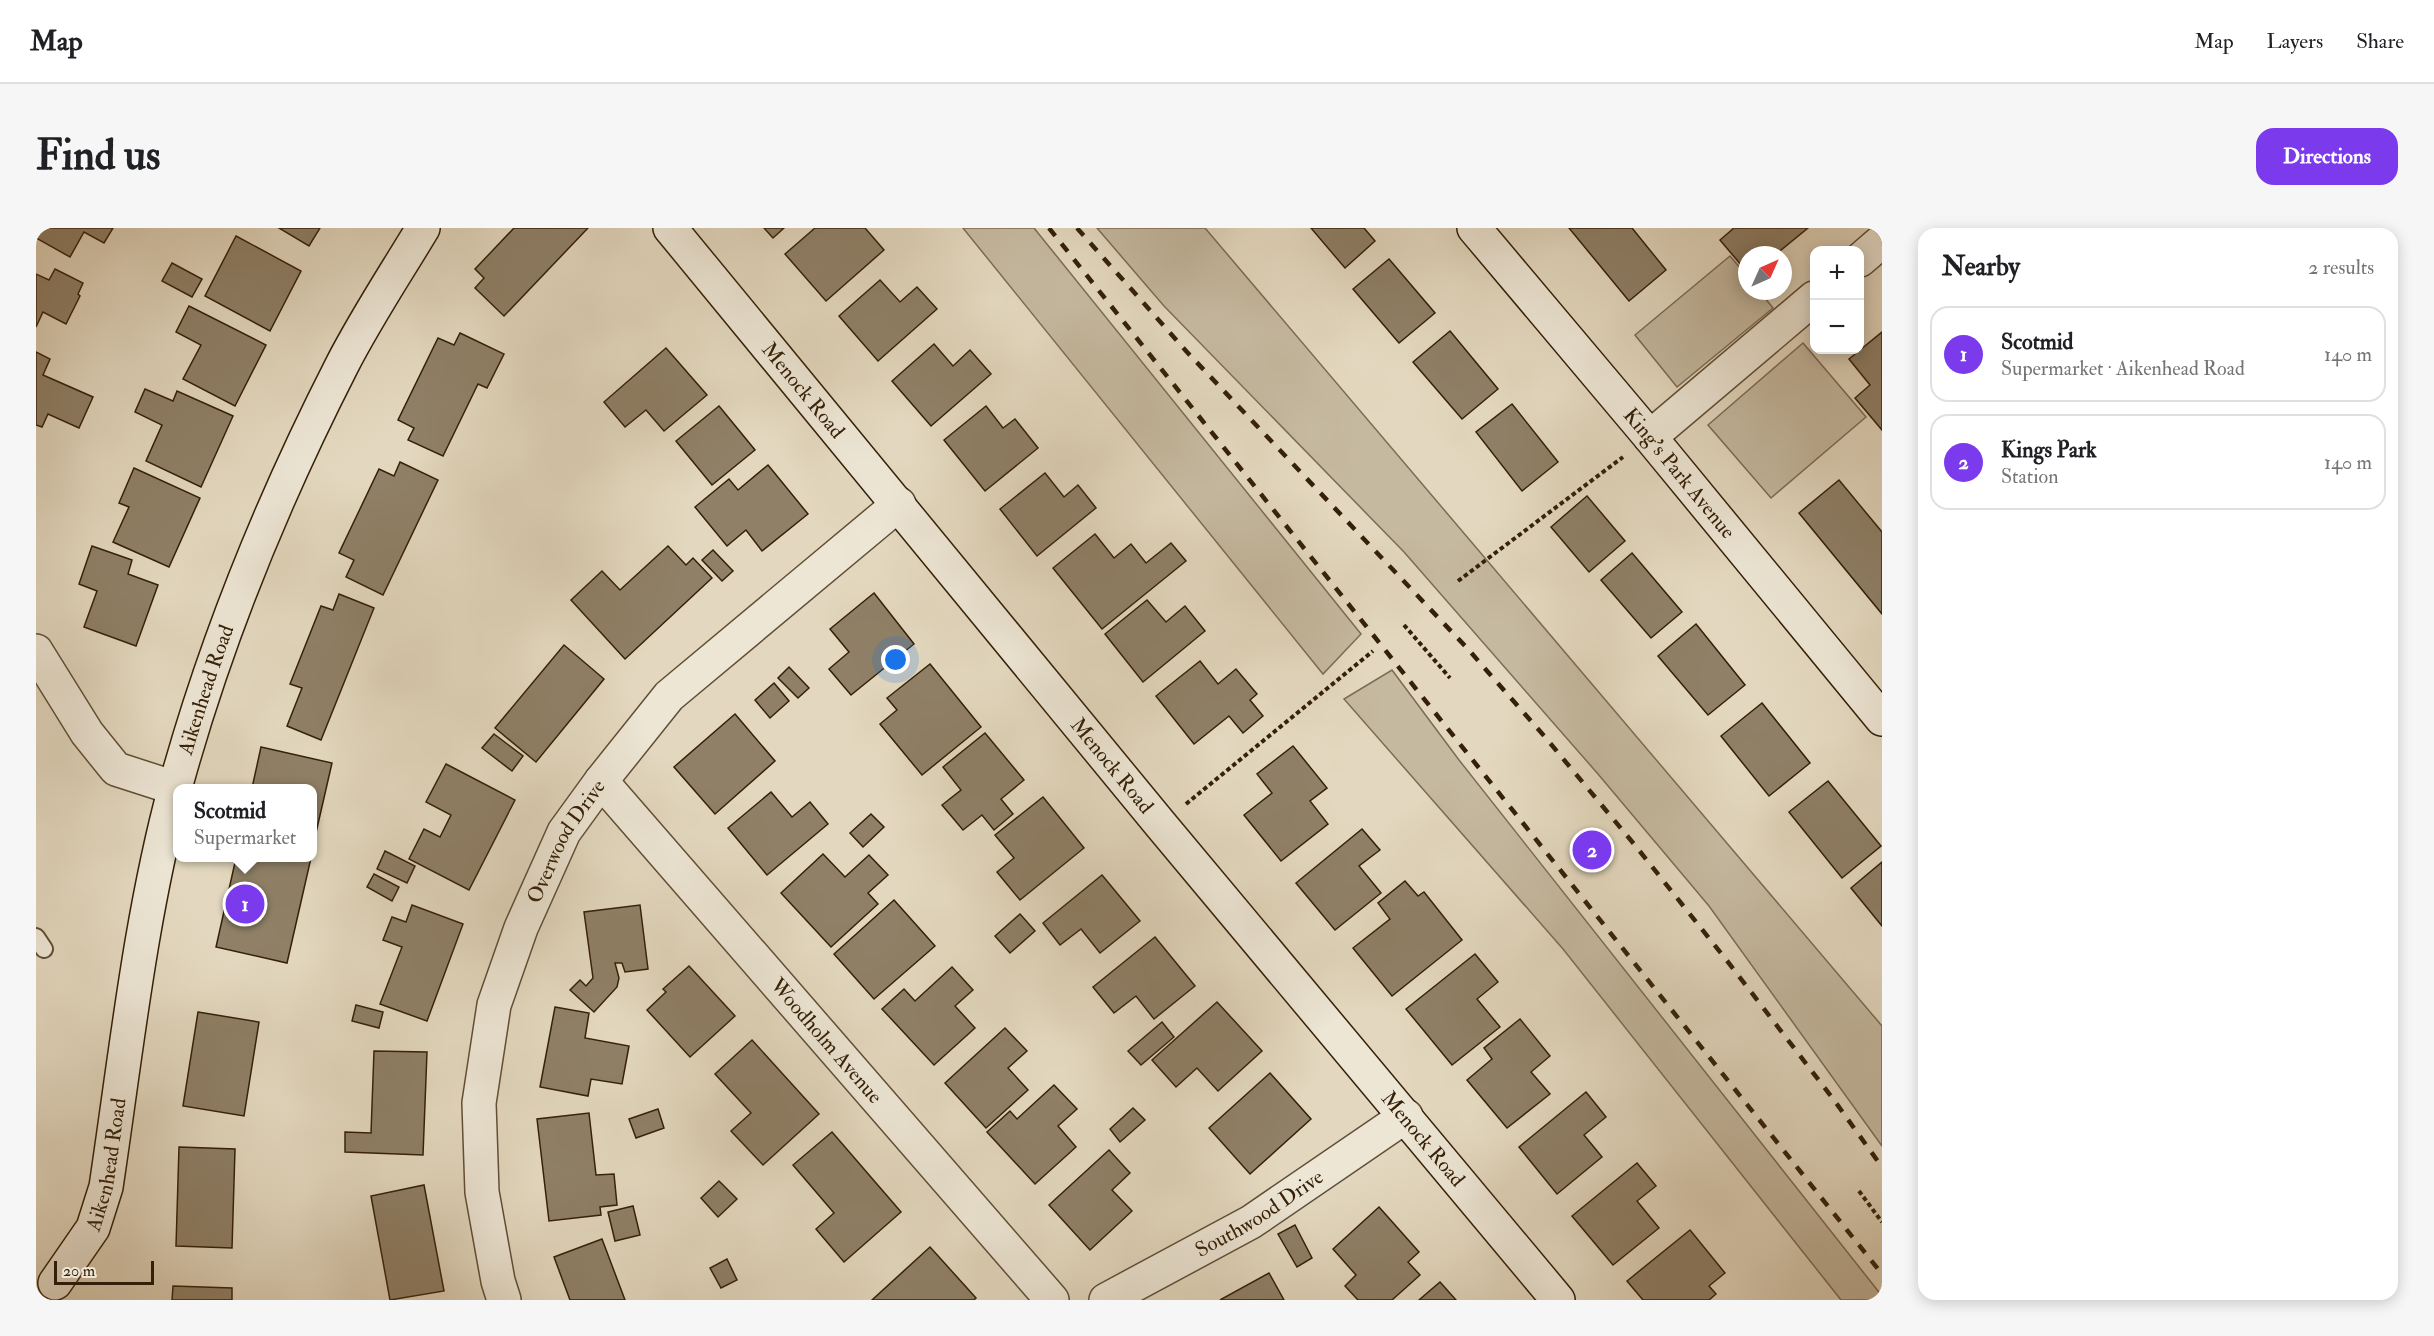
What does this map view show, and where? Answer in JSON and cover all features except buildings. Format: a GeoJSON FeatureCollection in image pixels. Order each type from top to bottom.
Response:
{"type":"FeatureCollection","features":[{"type":"Feature","properties":{"kind":"street","name":"Aikenhead Road"},"geometry":{"type":"LineString","coordinates":[[176,784],[227,623],[273,513],[343,363],[423,228]]}},
{"type":"Feature","properties":{"kind":"street","name":"Menock Road"},"geometry":{"type":"LineString","coordinates":[[670,228],[1161,825],[1558,1300]]}},
{"type":"Feature","properties":{"kind":"street","name":"King's Park Avenue"},"geometry":{"type":"LineString","coordinates":[[1474,228],[1882,719]]}},
{"type":"Feature","properties":{"kind":"street"},"geometry":{"type":"LineString","coordinates":[[1864,257],[1882,241]]}},
{"type":"Feature","properties":{"kind":"street"},"geometry":{"type":"LineString","coordinates":[[1650,437],[1813,300]]}},
{"type":"Feature","properties":{"kind":"street","name":"Overwood Drive"},"geometry":{"type":"LineString","coordinates":[[504,1300],[498,1281],[482,1192],[479,1103],[495,1005],[521,928],[564,832],[601,781],[669,696],[899,504]]}},
{"type":"Feature","properties":{"kind":"street"},"geometry":{"type":"LineString","coordinates":[[36,651],[87,733],[116,769],[173,787]]}},
{"type":"Feature","properties":{"kind":"street","name":"Woodholm Avenue"},"geometry":{"type":"LineString","coordinates":[[601,781],[1052,1300]]}},
{"type":"Feature","properties":{"kind":"street","name":"Aikenhead Road"},"geometry":{"type":"LineString","coordinates":[[50,1286],[93,1228],[106,1187],[148,903],[173,797]]}},
{"type":"Feature","properties":{"kind":"street","name":"Southwood Drive"},"geometry":{"type":"LineString","coordinates":[[1106,1300],[1251,1222],[1406,1116]]}},
{"type":"Feature","properties":{"kind":"path"},"geometry":{"type":"LineString","coordinates":[[1458,580],[1650,437]]}},
{"type":"Feature","properties":{"kind":"path"},"geometry":{"type":"LineString","coordinates":[[1404,625],[1450,678]]}},
{"type":"Feature","properties":{"kind":"path"},"geometry":{"type":"LineString","coordinates":[[1161,825],[1373,651]]}},
{"type":"Feature","properties":{"kind":"path"},"geometry":{"type":"LineString","coordinates":[[1859,1191],[1882,1222]]}},
{"type":"Feature","properties":{"kind":"shaded area"},"geometry":{"type":"Polygon","coordinates":[[[963,228],[1034,228],[1361,634],[1323,674],[963,228]]]}},
{"type":"Feature","properties":{"kind":"shaded area"},"geometry":{"type":"Polygon","coordinates":[[[1097,228],[1205,228],[1882,1026],[1882,1146],[1709,906],[1598,774],[1404,552],[1164,306],[1097,228]]]}},
{"type":"Feature","properties":{"kind":"shaded area"},"geometry":{"type":"Polygon","coordinates":[[[1730,256],[1738,265],[1738,300],[1766,300],[1773,308],[1677,387],[1635,335],[1730,256]]]}},
{"type":"Feature","properties":{"kind":"shaded area"},"geometry":{"type":"Polygon","coordinates":[[[1803,343],[1810,354],[1866,417],[1771,498],[1708,425],[1803,343]]]}},
{"type":"Feature","properties":{"kind":"shaded area"},"geometry":{"type":"Polygon","coordinates":[[[1392,670],[1459,760],[1882,1296],[1882,1300],[1841,1300],[1563,949],[1344,699],[1392,670]]]}},
{"type":"Feature","properties":{"kind":"railway"},"geometry":{"type":"LineString","coordinates":[[1049,228],[1882,1274]]}},
{"type":"Feature","properties":{"kind":"railway"},"geometry":{"type":"LineString","coordinates":[[1077,228],[1187,352],[1467,648],[1545,737],[1728,962],[1834,1100],[1882,1167]]}},
{"type":"Feature","properties":{"kind":"place","name":"Kings Park"},"geometry":{"type":"Point","coordinates":[1592,850]}},
{"type":"Feature","properties":{"kind":"place","name":"Scotmid"},"geometry":{"type":"Point","coordinates":[245,904]}}]}
